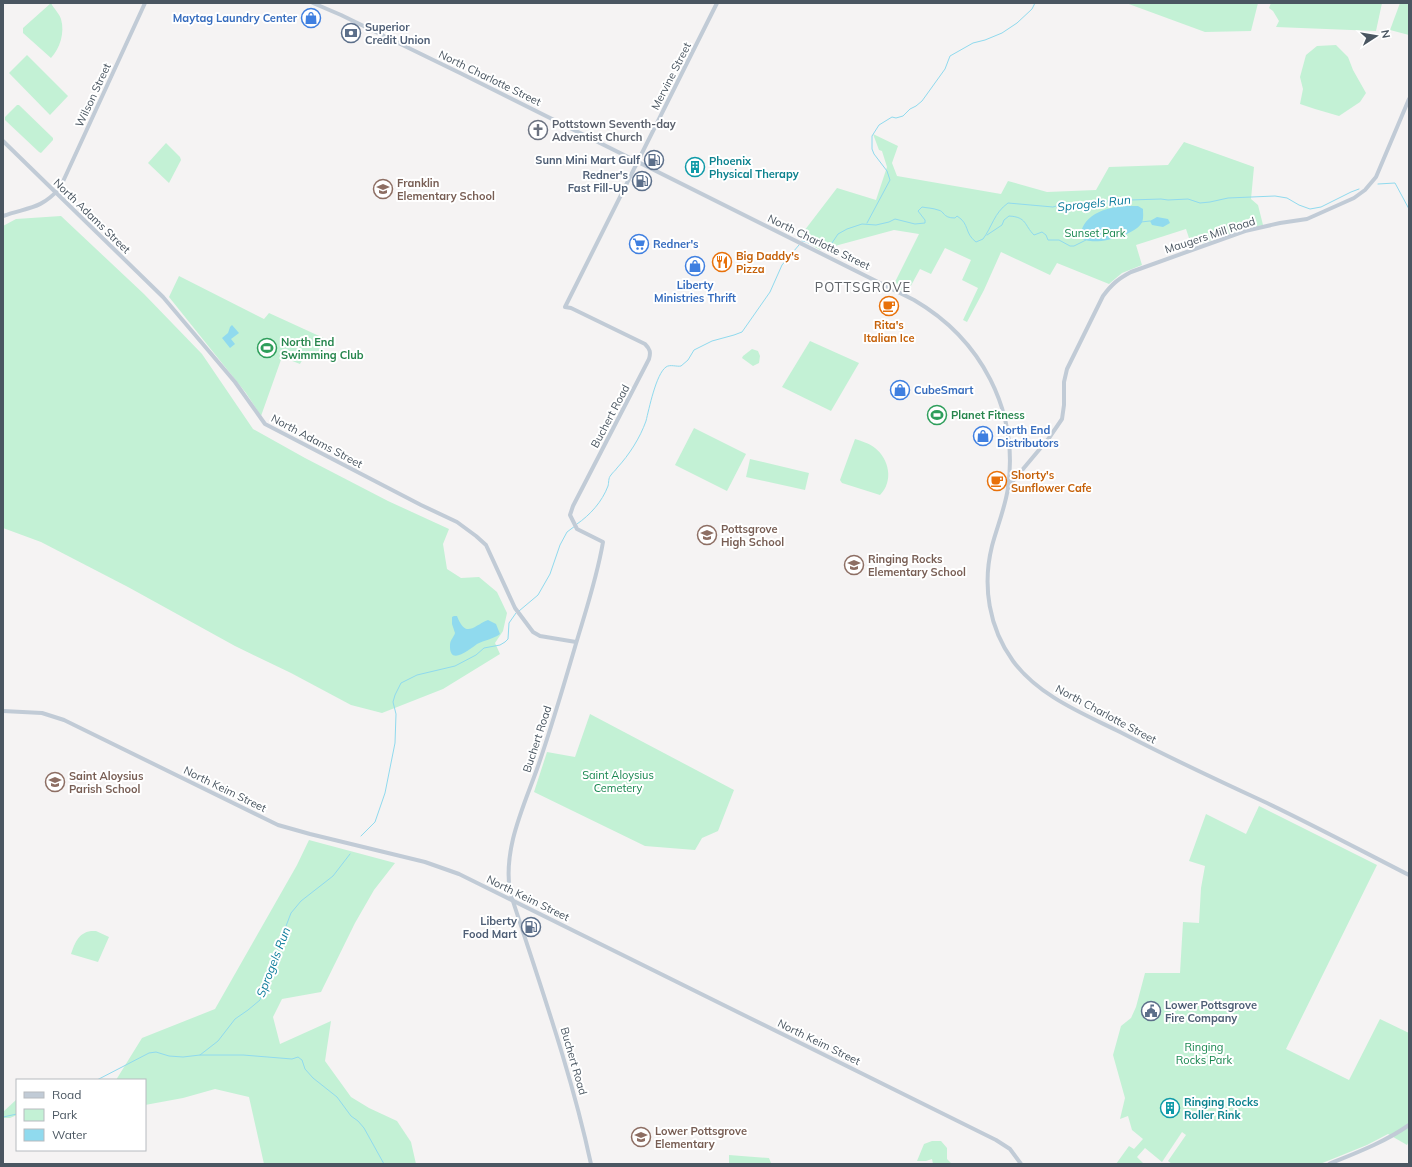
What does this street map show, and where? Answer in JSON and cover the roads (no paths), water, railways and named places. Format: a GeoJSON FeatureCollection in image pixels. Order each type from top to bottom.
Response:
{"type":"FeatureCollection","features":[{"type":"Feature","properties":{"kind":"street","name":"Wilson Street"},"geometry":{"type":"LineString","coordinates":[[3,216],[35,207],[46,201],[60,188],[145,3]]}},
{"type":"Feature","properties":{"kind":"street","name":"North Charlotte Street"},"geometry":{"type":"LineString","coordinates":[[313,3],[341,15],[462,74],[805,245],[925,306],[946,322],[967,343],[982,364],[993,383],[1004,415],[1010,454],[1008,487],[1005,503],[992,545],[987,582],[989,604],[998,636],[1014,661],[1035,684],[1073,708],[1409,875]]}},
{"type":"Feature","properties":{"kind":"street","name":"Mervine Street"},"geometry":{"type":"LineString","coordinates":[[649,348],[645,344],[613,328],[571,308],[565,307],[717,3]]}},
{"type":"Feature","properties":{"kind":"street","name":"Maugers Mill Road"},"geometry":{"type":"LineString","coordinates":[[1008,487],[1057,427],[1063,413],[1064,382],[1067,369],[1103,296],[1111,285],[1120,277],[1131,272],[1223,238],[1244,231],[1307,219],[1354,198],[1376,177],[1409,99]]}},
{"type":"Feature","properties":{"kind":"street","name":"North Adams Street"},"geometry":{"type":"LineString","coordinates":[[3,141],[163,297],[238,385],[265,424],[421,506],[457,522],[486,545],[515,608],[533,632],[540,636],[576,642]]}},
{"type":"Feature","properties":{"kind":"street","name":"Buchert Road"},"geometry":{"type":"LineString","coordinates":[[591,1164],[559,1040],[510,892],[510,854],[514,834],[538,766],[592,593],[603,542],[575,526],[570,515],[573,506],[649,359],[649,348]]}},
{"type":"Feature","properties":{"kind":"street","name":"North Keim Street"},"geometry":{"type":"LineString","coordinates":[[3,711],[37,712],[58,718],[278,825],[441,867],[513,901],[996,1140],[1010,1149],[1021,1164]]}},
{"type":"Feature","properties":{"kind":"street"},"geometry":{"type":"LineString","coordinates":[[1329,1164],[1372,1146],[1409,1125]]}},
{"type":"Feature","properties":{"kind":"water"},"geometry":{"type":"Polygon","coordinates":[[[1138,206],[1143,209],[1143,221],[1130,233],[1102,241],[1085,240],[1080,237],[1082,228],[1086,222],[1099,212],[1115,207],[1138,206]]]}},
{"type":"Feature","properties":{"kind":"water"},"geometry":{"type":"Polygon","coordinates":[[[1157,217],[1168,219],[1170,223],[1163,227],[1152,225],[1150,221],[1157,217]]]}},
{"type":"Feature","properties":{"kind":"water"},"geometry":{"type":"Polygon","coordinates":[[[232,325],[239,333],[231,339],[235,344],[230,348],[222,338],[228,333],[232,325]]]}},
{"type":"Feature","properties":{"kind":"water"},"geometry":{"type":"Polygon","coordinates":[[[457,616],[460,623],[467,629],[488,620],[496,624],[500,634],[477,644],[460,655],[453,655],[450,645],[455,633],[452,624],[452,617],[457,616]]]}},
{"type":"Feature","properties":{"kind":"waterway"},"geometry":{"type":"LineString","coordinates":[[867,223],[890,180],[887,171],[872,149],[872,136],[879,125],[892,117],[896,118],[903,116],[922,101],[945,69],[950,56],[973,43],[1002,33],[1017,23],[1032,9],[1035,3]]}},
{"type":"Feature","properties":{"kind":"waterway","name":"Sprogels Run"},"geometry":{"type":"LineString","coordinates":[[1378,184],[1395,183],[1409,209]]}},
{"type":"Feature","properties":{"kind":"waterway","name":"Sprogels Run"},"geometry":{"type":"LineString","coordinates":[[802,241],[824,247],[832,243],[838,234],[862,224],[876,225],[895,219],[915,224],[925,223],[925,220],[918,211],[922,207],[940,211],[951,218],[955,218],[957,216],[964,222],[972,239],[976,242],[983,239],[999,211],[1008,203],[1053,207],[1063,204],[1072,208],[1123,198],[1130,200],[1188,199],[1200,203],[1228,198],[1275,196],[1287,198],[1310,209],[1321,207],[1359,189]]}},
{"type":"Feature","properties":{"kind":"waterway"},"geometry":{"type":"LineString","coordinates":[[987,235],[1002,225],[1004,220],[1009,216],[1022,220],[1034,235],[1042,232],[1046,235],[1048,240],[1059,240],[1070,246],[1074,246],[1086,240]]}},
{"type":"Feature","properties":{"kind":"waterway"},"geometry":{"type":"LineString","coordinates":[[1141,222],[1150,221]]}},
{"type":"Feature","properties":{"kind":"waterway","name":"Sprogels Run"},"geometry":{"type":"LineString","coordinates":[[577,524],[599,503],[608,486],[610,476],[626,458],[634,446],[644,427],[653,392],[662,371],[668,366],[681,366],[688,360],[694,350],[712,341],[742,332],[770,292],[782,265],[799,245]]}},
{"type":"Feature","properties":{"kind":"waterway","name":"Sprogels Run"},"geometry":{"type":"LineString","coordinates":[[519,611],[538,595],[550,574],[560,545],[567,532],[575,526]]}},
{"type":"Feature","properties":{"kind":"waterway","name":"Sprogels Run"},"geometry":{"type":"LineString","coordinates":[[361,836],[375,822],[385,793],[395,743],[396,714],[393,702],[401,683],[417,675],[455,666],[476,655],[484,648],[500,645],[505,642],[508,639],[509,623],[516,613]]}},
{"type":"Feature","properties":{"kind":"waterway","name":"Sprogels Run"},"geometry":{"type":"LineString","coordinates":[[99,1079],[149,1053],[156,1052],[169,1056],[183,1057],[200,1055],[218,1041],[235,1019],[260,1000],[268,973],[291,913],[301,901],[333,876],[350,854]]}},
{"type":"Feature","properties":{"kind":"waterway"},"geometry":{"type":"LineString","coordinates":[[200,1055],[243,1055],[292,1059],[298,1057],[302,1060],[305,1069],[313,1078],[337,1097],[351,1116],[364,1128],[384,1164]]}},
{"type":"Feature","properties":{"kind":"waterway","name":"Sprogels Run"},"geometry":{"type":"LineString","coordinates":[[3,1117],[16,1114]]}},
{"type":"Feature","properties":{"kind":"place","name":"Maytag Laundry Center"},"geometry":{"type":"Point","coordinates":[311,18]}},
{"type":"Feature","properties":{"kind":"place","name":"Superior Credit Union"},"geometry":{"type":"Point","coordinates":[351,33]}},
{"type":"Feature","properties":{"kind":"place","name":"Pottstown Seventh-day Adventist Church"},"geometry":{"type":"Point","coordinates":[538,130]}},
{"type":"Feature","properties":{"kind":"place","name":"Sunn Mini Mart Gulf"},"geometry":{"type":"Point","coordinates":[654,160]}},
{"type":"Feature","properties":{"kind":"place","name":"Phoenix Physical Therapy"},"geometry":{"type":"Point","coordinates":[695,167]}},
{"type":"Feature","properties":{"kind":"place","name":"Redner's Fast Fill-Up"},"geometry":{"type":"Point","coordinates":[642,181]}},
{"type":"Feature","properties":{"kind":"place","name":"Franklin Elementary School"},"geometry":{"type":"Point","coordinates":[383,189]}},
{"type":"Feature","properties":{"kind":"place","name":"Redner's"},"geometry":{"type":"Point","coordinates":[639,244]}},
{"type":"Feature","properties":{"kind":"place","name":"Big Daddy's Pizza"},"geometry":{"type":"Point","coordinates":[722,262]}},
{"type":"Feature","properties":{"kind":"place","name":"Liberty Ministries Thrift"},"geometry":{"type":"Point","coordinates":[695,266]}},
{"type":"Feature","properties":{"kind":"place","name":"Rita's Italian Ice"},"geometry":{"type":"Point","coordinates":[889,306]}},
{"type":"Feature","properties":{"kind":"place","name":"North End Swimming Club"},"geometry":{"type":"Point","coordinates":[267,348]}},
{"type":"Feature","properties":{"kind":"place","name":"CubeSmart"},"geometry":{"type":"Point","coordinates":[900,390]}},
{"type":"Feature","properties":{"kind":"place","name":"Planet Fitness"},"geometry":{"type":"Point","coordinates":[937,415]}},
{"type":"Feature","properties":{"kind":"place","name":"North End Distributors"},"geometry":{"type":"Point","coordinates":[983,436]}},
{"type":"Feature","properties":{"kind":"place","name":"Shorty's Sunflower Cafe"},"geometry":{"type":"Point","coordinates":[997,481]}},
{"type":"Feature","properties":{"kind":"place","name":"Pottsgrove High School"},"geometry":{"type":"Point","coordinates":[707,535]}},
{"type":"Feature","properties":{"kind":"place","name":"Ringing Rocks Elementary School"},"geometry":{"type":"Point","coordinates":[854,565]}},
{"type":"Feature","properties":{"kind":"place","name":"Saint Aloysius Parish School"},"geometry":{"type":"Point","coordinates":[55,782]}},
{"type":"Feature","properties":{"kind":"place","name":"Liberty Food Mart"},"geometry":{"type":"Point","coordinates":[531,927]}},
{"type":"Feature","properties":{"kind":"place","name":"Lower Pottsgrove Fire Company"},"geometry":{"type":"Point","coordinates":[1151,1011]}},
{"type":"Feature","properties":{"kind":"place","name":"Ringing Rocks Roller Rink"},"geometry":{"type":"Point","coordinates":[1170,1108]}},
{"type":"Feature","properties":{"kind":"place","name":"Lower Pottsgrove Elementary"},"geometry":{"type":"Point","coordinates":[641,1137]}},
{"type":"Feature","properties":{"kind":"district","name":"POTTSGROVE"},"geometry":{"type":"Point","coordinates":[863,287]}},
{"type":"Feature","properties":{"kind":"park label","name":"Sunset Park"},"geometry":{"type":"Point","coordinates":[1095,233]}},
{"type":"Feature","properties":{"kind":"park label","name":"Saint Aloysius Cemetery"},"geometry":{"type":"Point","coordinates":[618,781]}},
{"type":"Feature","properties":{"kind":"park label","name":"Ringing Rocks Park"},"geometry":{"type":"Point","coordinates":[1204,1053]}}]}
